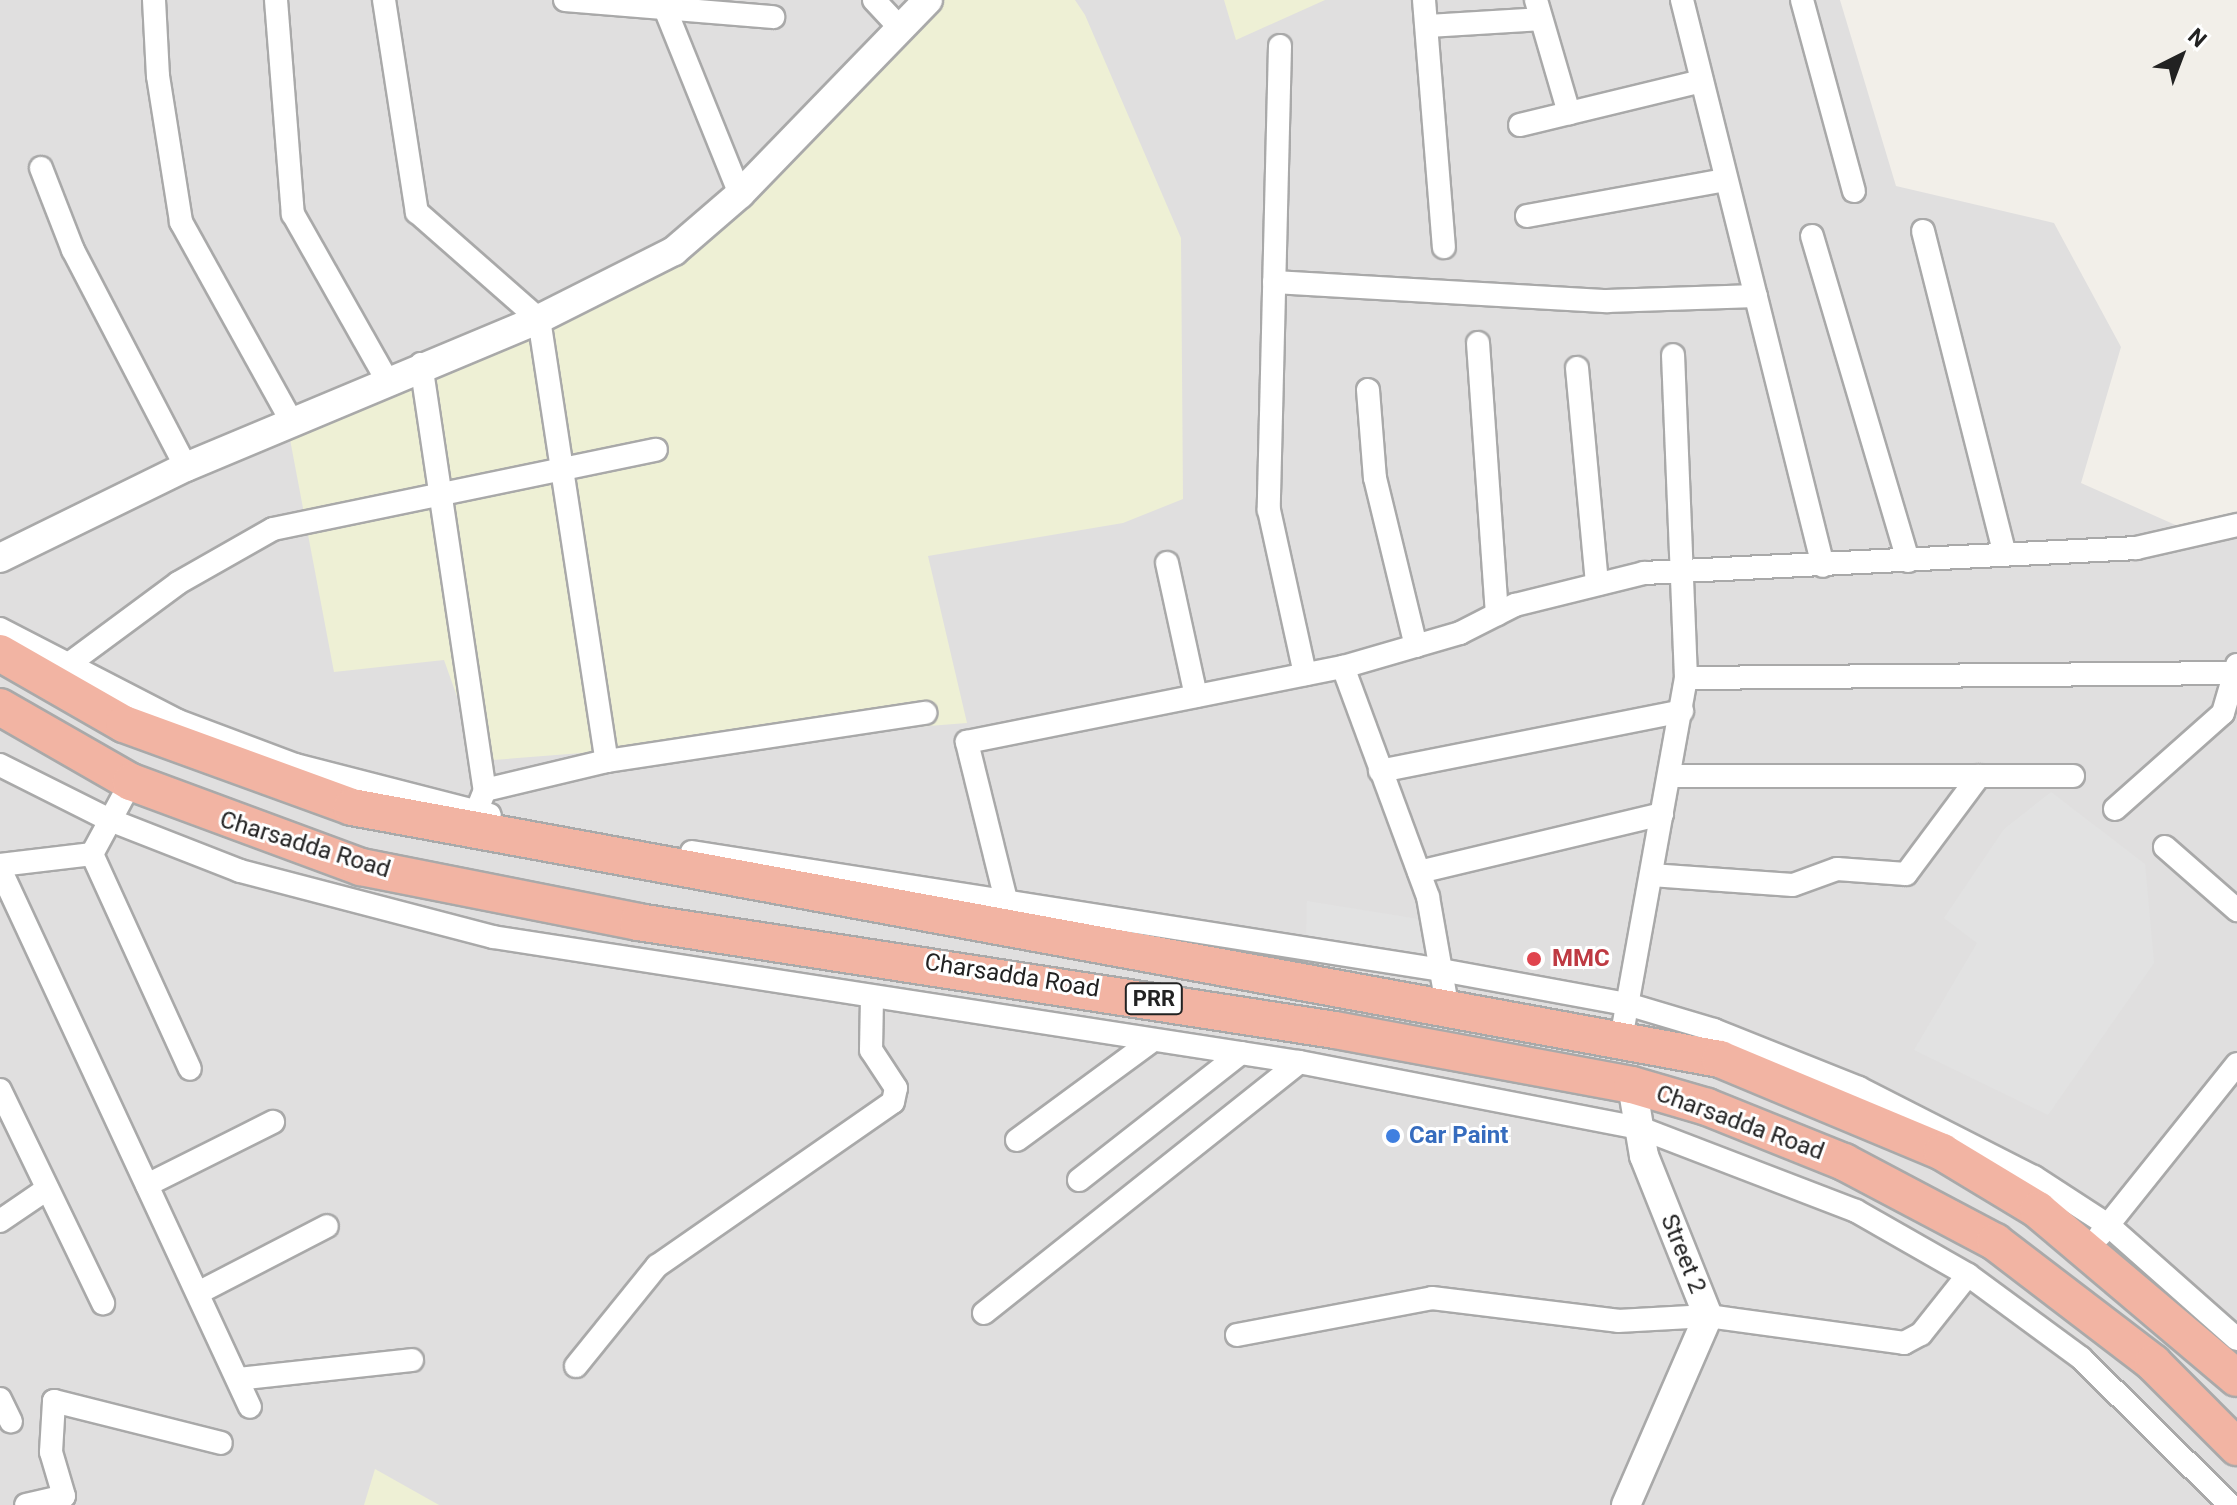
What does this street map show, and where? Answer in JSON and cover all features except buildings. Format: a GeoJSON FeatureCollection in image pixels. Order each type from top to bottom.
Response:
{"type":"FeatureCollection","features":[{"type":"Feature","properties":{"kind":"highway","name":"Charsadda Road"},"geometry":{"type":"LineString","coordinates":[[0,653],[124,724],[352,807],[481,837],[1447,1005],[1624,1022],[1858,1113],[1942,1152],[2098,1237],[2237,1378]]}},
{"type":"Feature","properties":{"kind":"highway","name":"Charsadda Road"},"geometry":{"type":"LineString","coordinates":[[0,707],[131,782],[361,867],[638,922],[1117,992],[1632,1085],[1844,1162],[1995,1242],[2153,1363],[2237,1447]]}},
{"type":"Feature","properties":{"kind":"highway"},"geometry":{"type":"LineString","coordinates":[[1117,992],[1125,949]]}},
{"type":"Feature","properties":{"kind":"street"},"geometry":{"type":"LineString","coordinates":[[154,0],[158,76],[181,222],[292,422]]}},
{"type":"Feature","properties":{"kind":"street"},"geometry":{"type":"LineString","coordinates":[[276,0],[293,214],[388,382]]}},
{"type":"Feature","properties":{"kind":"street"},"geometry":{"type":"LineString","coordinates":[[384,0],[417,212],[539,319],[607,761]]}},
{"type":"Feature","properties":{"kind":"street"},"geometry":{"type":"LineString","coordinates":[[565,0],[666,11],[773,17]]}},
{"type":"Feature","properties":{"kind":"street"},"geometry":{"type":"LineString","coordinates":[[874,0],[901,29]]}},
{"type":"Feature","properties":{"kind":"street"},"geometry":{"type":"LineString","coordinates":[[0,558],[186,467],[388,382],[421,364],[539,319],[674,251],[740,194],[928,0]]}},
{"type":"Feature","properties":{"kind":"street"},"geometry":{"type":"LineString","coordinates":[[1424,0],[1444,247]]}},
{"type":"Feature","properties":{"kind":"street"},"geometry":{"type":"LineString","coordinates":[[1682,0],[1823,566]]}},
{"type":"Feature","properties":{"kind":"street"},"geometry":{"type":"LineString","coordinates":[[1802,0],[1854,191]]}},
{"type":"Feature","properties":{"kind":"street"},"geometry":{"type":"LineString","coordinates":[[1427,26],[1538,10],[1569,113]]}},
{"type":"Feature","properties":{"kind":"street"},"geometry":{"type":"LineString","coordinates":[[666,11],[740,194]]}},
{"type":"Feature","properties":{"kind":"street"},"geometry":{"type":"LineString","coordinates":[[1280,46],[1269,510],[1305,674]]}},
{"type":"Feature","properties":{"kind":"street"},"geometry":{"type":"LineString","coordinates":[[1520,125],[1702,81]]}},
{"type":"Feature","properties":{"kind":"street"},"geometry":{"type":"LineString","coordinates":[[41,168],[73,250],[186,467]]}},
{"type":"Feature","properties":{"kind":"street"},"geometry":{"type":"LineString","coordinates":[[1527,216],[1726,180]]}},
{"type":"Feature","properties":{"kind":"street"},"geometry":{"type":"LineString","coordinates":[[1923,231],[2004,551]]}},
{"type":"Feature","properties":{"kind":"street"},"geometry":{"type":"LineString","coordinates":[[1812,236],[1908,561]]}},
{"type":"Feature","properties":{"kind":"street"},"geometry":{"type":"LineString","coordinates":[[1274,282],[1607,301],[1756,296]]}},
{"type":"Feature","properties":{"kind":"street"},"geometry":{"type":"LineString","coordinates":[[1478,343],[1497,614]]}},
{"type":"Feature","properties":{"kind":"street"},"geometry":{"type":"LineString","coordinates":[[0,629],[66,666],[178,721],[295,765],[476,812],[1441,970],[1624,1022],[1686,678],[1686,570],[1673,355]]}},
{"type":"Feature","properties":{"kind":"street"},"geometry":{"type":"LineString","coordinates":[[421,364],[446,496],[485,790],[476,812]]}},
{"type":"Feature","properties":{"kind":"street"},"geometry":{"type":"LineString","coordinates":[[1577,368],[1597,584]]}},
{"type":"Feature","properties":{"kind":"street"},"geometry":{"type":"LineString","coordinates":[[1368,390],[1375,478],[1416,646]]}},
{"type":"Feature","properties":{"kind":"street"},"geometry":{"type":"LineString","coordinates":[[66,666],[178,583],[273,529],[565,475],[656,450]]}},
{"type":"Feature","properties":{"kind":"street"},"geometry":{"type":"LineString","coordinates":[[1006,900],[967,742],[1343,667],[1416,646],[1497,614],[1597,584],[1686,570],[1908,561],[2004,551],[2136,548],[2237,525]]}},
{"type":"Feature","properties":{"kind":"street"},"geometry":{"type":"LineString","coordinates":[[1167,563],[1196,696]]}},
{"type":"Feature","properties":{"kind":"street"},"geometry":{"type":"LineString","coordinates":[[1343,667],[1419,872],[1447,1005]]}},
{"type":"Feature","properties":{"kind":"street"},"geometry":{"type":"LineString","coordinates":[[1686,678],[2236,669],[2223,713],[2115,809]]}},
{"type":"Feature","properties":{"kind":"street"},"geometry":{"type":"LineString","coordinates":[[1380,771],[1682,711]]}},
{"type":"Feature","properties":{"kind":"street"},"geometry":{"type":"LineString","coordinates":[[485,790],[607,761],[925,713]]}},
{"type":"Feature","properties":{"kind":"street"},"geometry":{"type":"LineString","coordinates":[[0,765],[110,820],[240,871],[374,909],[493,937],[872,999],[1299,1062],[1640,1128],[1856,1211],[1968,1275],[2081,1358],[2230,1505]]}},
{"type":"Feature","properties":{"kind":"street"},"geometry":{"type":"LineString","coordinates":[[1669,776],[2073,776]]}},
{"type":"Feature","properties":{"kind":"street"},"geometry":{"type":"LineString","coordinates":[[1651,875],[1793,885],[1837,869],[1906,874],[1979,776]]}},
{"type":"Feature","properties":{"kind":"street"},"geometry":{"type":"LineString","coordinates":[[92,854],[131,782]]}},
{"type":"Feature","properties":{"kind":"street"},"geometry":{"type":"LineString","coordinates":[[1419,872],[1662,814]]}},
{"type":"Feature","properties":{"kind":"street"},"geometry":{"type":"LineString","coordinates":[[2165,847],[2237,910]]}},
{"type":"Feature","properties":{"kind":"street"},"geometry":{"type":"LineString","coordinates":[[92,854],[0,867],[250,1407]]}},
{"type":"Feature","properties":{"kind":"street"},"geometry":{"type":"LineString","coordinates":[[92,854],[190,1069]]}},
{"type":"Feature","properties":{"kind":"street"},"geometry":{"type":"LineString","coordinates":[[576,1366],[657,1266],[893,1102],[896,1088],[871,1050],[872,999]]}},
{"type":"Feature","properties":{"kind":"street"},"geometry":{"type":"LineString","coordinates":[[1017,1140],[1152,1041]]}},
{"type":"Feature","properties":{"kind":"street"},"geometry":{"type":"LineString","coordinates":[[1079,1180],[1241,1053]]}},
{"type":"Feature","properties":{"kind":"street"},"geometry":{"type":"LineString","coordinates":[[984,1313],[1299,1062]]}},
{"type":"Feature","properties":{"kind":"street"},"geometry":{"type":"LineString","coordinates":[[2237,1064],[2098,1237],[2237,1339]]}},
{"type":"Feature","properties":{"kind":"street","name":"Street 2"},"geometry":{"type":"LineString","coordinates":[[1626,1505],[1708,1316],[1640,1128],[1632,1085]]}},
{"type":"Feature","properties":{"kind":"street"},"geometry":{"type":"LineString","coordinates":[[0,1090],[103,1303]]}},
{"type":"Feature","properties":{"kind":"street"},"geometry":{"type":"LineString","coordinates":[[147,1185],[273,1122]]}},
{"type":"Feature","properties":{"kind":"street"},"geometry":{"type":"LineString","coordinates":[[0,1221],[47,1189]]}},
{"type":"Feature","properties":{"kind":"street"},"geometry":{"type":"LineString","coordinates":[[198,1293],[327,1226]]}},
{"type":"Feature","properties":{"kind":"street"},"geometry":{"type":"LineString","coordinates":[[1237,1335],[1432,1298],[1618,1321],[1708,1316],[1904,1343],[1921,1334],[1968,1275]]}},
{"type":"Feature","properties":{"kind":"street"},"geometry":{"type":"LineString","coordinates":[[238,1379],[412,1360]]}},
{"type":"Feature","properties":{"kind":"street"},"geometry":{"type":"LineString","coordinates":[[0,1399],[11,1422]]}},
{"type":"Feature","properties":{"kind":"street"},"geometry":{"type":"LineString","coordinates":[[26,1505],[64,1496],[51,1452],[54,1401],[221,1443]]}},
{"type":"Feature","properties":{"kind":"shaded area"},"geometry":{"type":"Polygon","coordinates":[[[0,0],[1840,0],[1896,186],[2054,223],[2121,347],[2081,483],[2198,535],[2237,525],[2237,1505],[0,1505],[0,0]]]}},
{"type":"Feature","properties":{"kind":"shaded area"},"geometry":{"type":"Polygon","coordinates":[[[2051,792],[2145,864],[2154,963],[2048,1115],[1914,1050],[1977,943],[1944,918],[2004,829],[2051,792]]]}},
{"type":"Feature","properties":{"kind":"shaded area"},"geometry":{"type":"Polygon","coordinates":[[[1307,901],[1425,920],[1435,965],[1306,943],[1307,901]]]}},
{"type":"Feature","properties":{"kind":"green space"},"geometry":{"type":"Polygon","coordinates":[[[930,0],[1075,0],[1085,15],[1181,238],[1183,499],[1123,523],[928,556],[967,723],[480,761],[444,660],[334,672],[289,434],[731,215],[930,0]]]}},
{"type":"Feature","properties":{"kind":"green space"},"geometry":{"type":"Polygon","coordinates":[[[1224,0],[1325,0],[1236,40],[1224,0]]]}},
{"type":"Feature","properties":{"kind":"green space"},"geometry":{"type":"Polygon","coordinates":[[[375,1469],[439,1505],[364,1505],[375,1469]]]}},
{"type":"Feature","properties":{"kind":"place","name":"MMC"},"geometry":{"type":"Point","coordinates":[1534,959]}},
{"type":"Feature","properties":{"kind":"place","name":"Car Paint"},"geometry":{"type":"Point","coordinates":[1393,1136]}}]}
